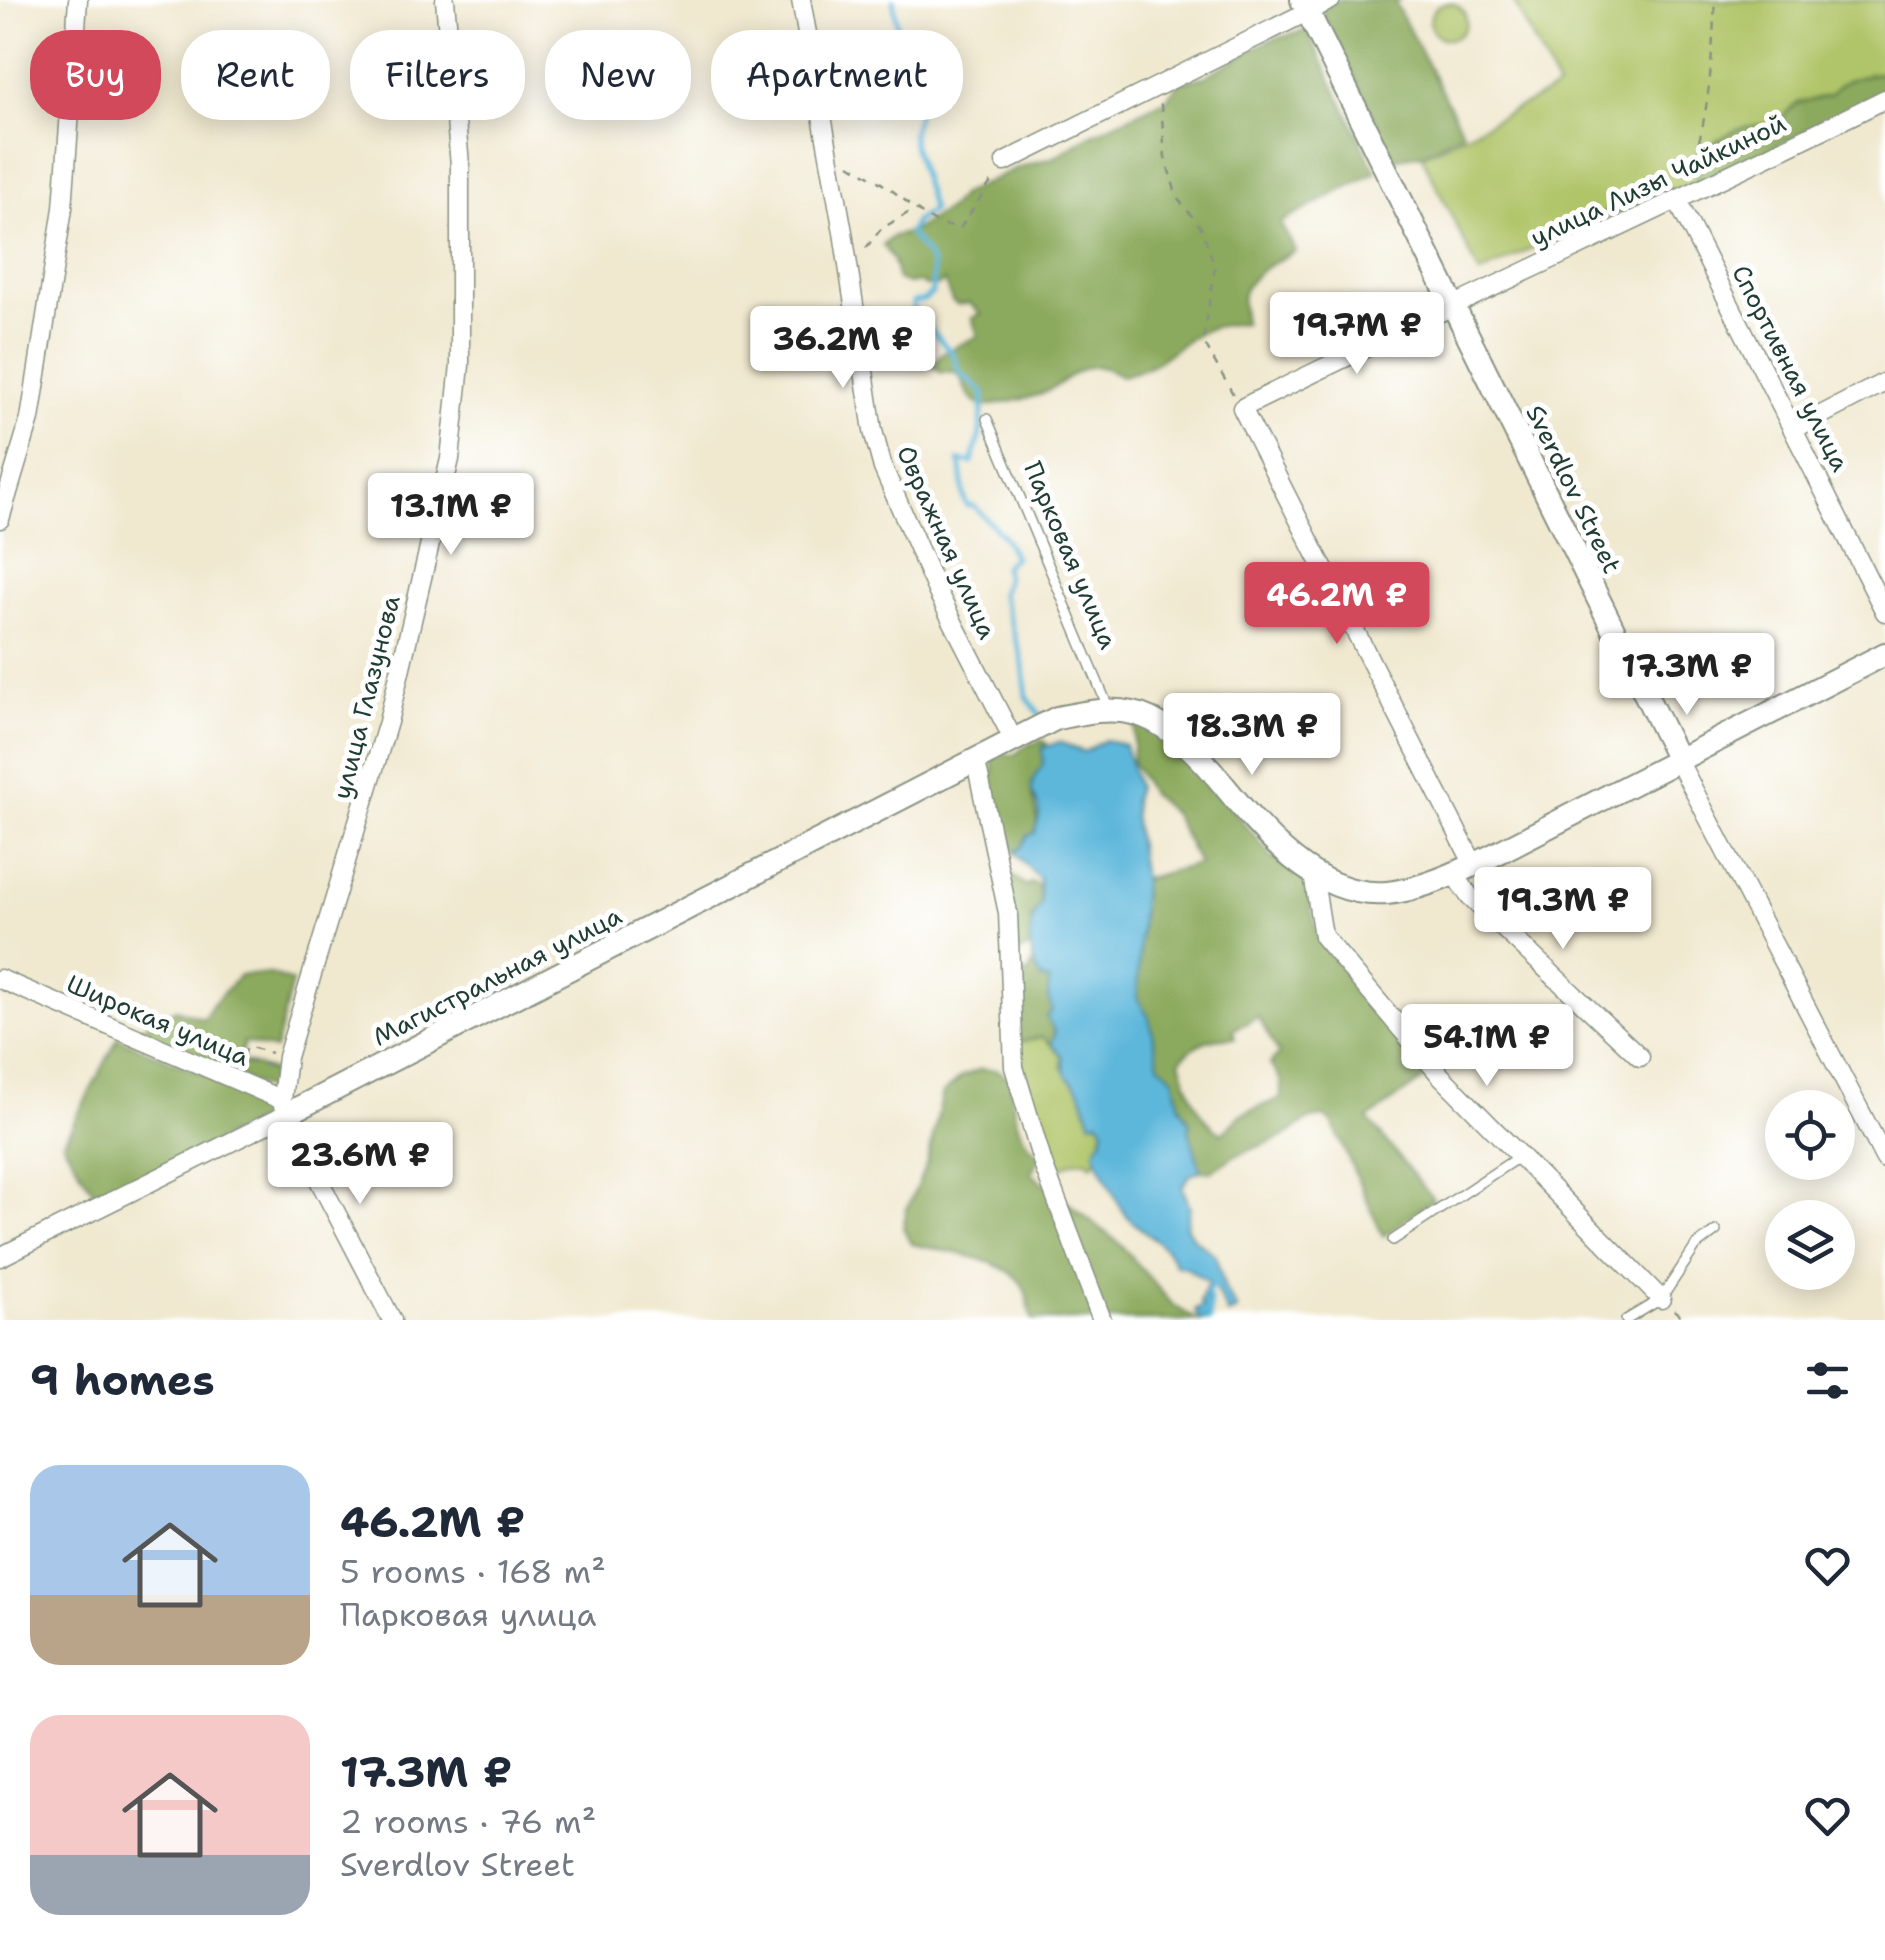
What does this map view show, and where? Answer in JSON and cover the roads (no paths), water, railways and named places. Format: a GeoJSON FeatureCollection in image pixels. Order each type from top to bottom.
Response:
{"type":"FeatureCollection","features":[{"type":"Feature","properties":{"kind":"street"},"geometry":{"type":"LineString","coordinates":[[0,519],[30,419],[63,208],[78,0]]}},
{"type":"Feature","properties":{"kind":"street","name":"улица Глазунова"},"geometry":{"type":"LineString","coordinates":[[284,1108],[286,1064],[388,722],[450,459],[460,365],[460,166],[445,0]]}},
{"type":"Feature","properties":{"kind":"street","name":"Овражная улица"},"geometry":{"type":"LineString","coordinates":[[802,0],[883,468],[940,594],[1015,740]]}},
{"type":"Feature","properties":{"kind":"street"},"geometry":{"type":"LineString","coordinates":[[1005,162],[1305,6],[1331,0]]}},
{"type":"Feature","properties":{"kind":"street","name":"Sverdlov Street"},"geometry":{"type":"LineString","coordinates":[[1305,6],[1678,760],[1885,1159]]}},
{"type":"Feature","properties":{"kind":"street","name":"улица Лизы Чайкиной"},"geometry":{"type":"LineString","coordinates":[[1464,870],[1242,408],[1452,304],[1678,202],[1885,99]]}},
{"type":"Feature","properties":{"kind":"street","name":"Спортивная улица"},"geometry":{"type":"LineString","coordinates":[[1678,202],[1885,612]]}},
{"type":"Feature","properties":{"kind":"street"},"geometry":{"type":"LineString","coordinates":[[1794,429],[1885,382]]}},
{"type":"Feature","properties":{"kind":"street"},"geometry":{"type":"LineString","coordinates":[[1109,710],[1136,713],[1166,728],[1200,758],[1264,831],[1313,874],[1346,888],[1386,893],[1464,870],[1885,654]]}},
{"type":"Feature","properties":{"kind":"street","name":"Магистральная улица"},"geometry":{"type":"LineString","coordinates":[[0,1258],[284,1108],[976,762],[1046,722],[1109,710]]}},
{"type":"Feature","properties":{"kind":"street"},"geometry":{"type":"LineString","coordinates":[[976,762],[1008,913],[1014,1066],[1049,1182],[1102,1320]]}},
{"type":"Feature","properties":{"kind":"street"},"geometry":{"type":"LineString","coordinates":[[1464,870],[1470,897],[1640,1057]]}},
{"type":"Feature","properties":{"kind":"street"},"geometry":{"type":"LineString","coordinates":[[1313,874],[1323,936],[1440,1075],[1661,1299]]}},
{"type":"Feature","properties":{"kind":"street","name":"Широкая улица"},"geometry":{"type":"LineString","coordinates":[[0,979],[284,1108]]}},
{"type":"Feature","properties":{"kind":"street"},"geometry":{"type":"LineString","coordinates":[[284,1108],[392,1320]]}},
{"type":"Feature","properties":{"kind":"lane","name":"Парковая улица"},"geometry":{"type":"LineString","coordinates":[[987,419],[1109,710]]}},
{"type":"Feature","properties":{"kind":"lane"},"geometry":{"type":"LineString","coordinates":[[1393,1240],[1520,1156]]}},
{"type":"Feature","properties":{"kind":"lane"},"geometry":{"type":"LineString","coordinates":[[1626,1320],[1661,1299],[1696,1246],[1716,1232]]}},
{"type":"Feature","properties":{"kind":"water"},"geometry":{"type":"Polygon","coordinates":[[[1105,740],[1125,745],[1137,787],[1134,819],[1143,879],[1137,998],[1149,1017],[1159,1064],[1174,1078],[1201,1171],[1190,1175],[1182,1187],[1190,1207],[1186,1226],[1193,1238],[1215,1255],[1225,1289],[1237,1310],[1228,1314],[1214,1286],[1207,1291],[1209,1320],[1199,1320],[1195,1310],[1202,1307],[1200,1302],[1208,1282],[1175,1265],[1166,1250],[1126,1215],[1108,1183],[1095,1150],[1104,1128],[1099,1120],[1092,1122],[1081,1092],[1066,1074],[1062,1055],[1052,1044],[1055,1032],[1046,1016],[1052,1011],[1049,981],[1040,978],[1031,950],[1030,930],[1041,904],[1039,879],[1015,853],[1027,836],[1035,833],[1039,809],[1032,783],[1043,764],[1042,748],[1059,742],[1084,752],[1105,740]]]}},
{"type":"Feature","properties":{"kind":"waterway"},"geometry":{"type":"LineString","coordinates":[[893,0],[896,37],[918,112],[913,145],[932,210],[915,222],[909,233],[929,259],[932,271],[932,293],[913,302],[913,310],[953,354],[960,373],[984,393],[972,463],[959,461],[964,495],[967,506],[974,506],[1003,536],[1014,557],[1004,566],[1006,580],[1001,594],[1022,658],[1027,697],[1042,718]]}},
{"type":"Feature","properties":{"kind":"waterway"},"geometry":{"type":"LineString","coordinates":[[1209,1320],[1207,1291],[1215,1286]]}}]}
